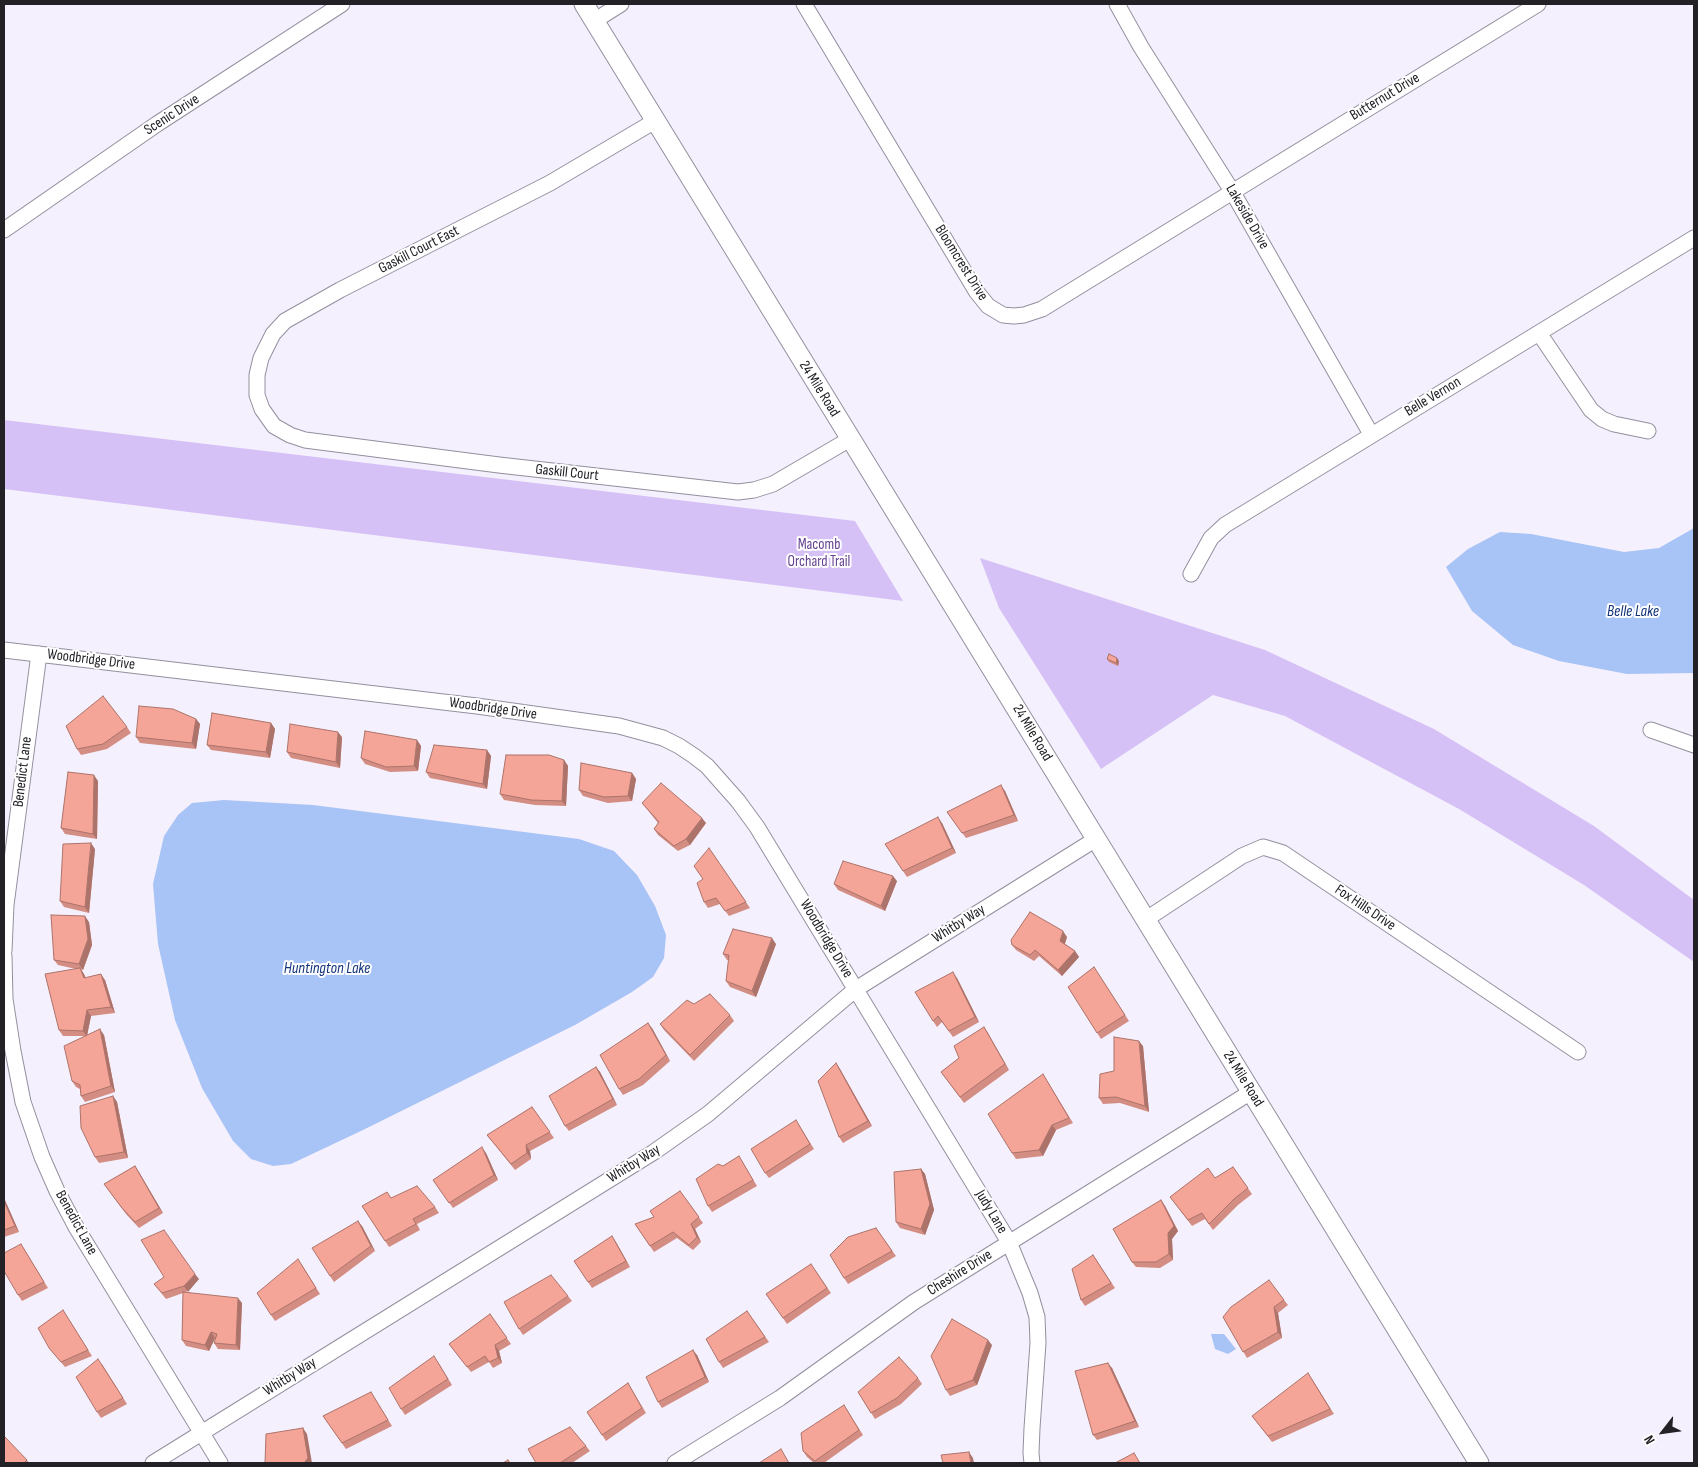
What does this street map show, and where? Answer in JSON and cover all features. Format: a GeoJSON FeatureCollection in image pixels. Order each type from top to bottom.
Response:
{"type":"FeatureCollection","features":[{"type":"Feature","properties":{"kind":"street","name":"Scenic Drive"},"geometry":{"type":"LineString","coordinates":[[4,230],[157,124],[342,4]]}},
{"type":"Feature","properties":{"kind":"street","name":"24 Mile Road"},"geometry":{"type":"LineString","coordinates":[[584,4],[1479,1463]]}},
{"type":"Feature","properties":{"kind":"street"},"geometry":{"type":"LineString","coordinates":[[594,20],[621,4]]}},
{"type":"Feature","properties":{"kind":"street","name":"Bloomcrest Drive"},"geometry":{"type":"LineString","coordinates":[[804,4],[976,291],[988,306],[1003,315],[1024,315],[1042,309],[1232,191]]}},
{"type":"Feature","properties":{"kind":"street","name":"Lakeside Drive"},"geometry":{"type":"LineString","coordinates":[[1117,4],[1141,47],[1232,191],[1371,434]]}},
{"type":"Feature","properties":{"kind":"street","name":"Butternut Drive"},"geometry":{"type":"LineString","coordinates":[[1232,191],[1538,4]]}},
{"type":"Feature","properties":{"kind":"street","name":"Gaskill Court East"},"geometry":{"type":"LineString","coordinates":[[274,426],[262,409],[257,395],[257,375],[262,358],[273,334],[286,321],[340,290],[550,183],[655,121]]}},
{"type":"Feature","properties":{"kind":"street","name":"Belle Vernon"},"geometry":{"type":"LineString","coordinates":[[1191,574],[1211,538],[1225,525],[1694,238]]}},
{"type":"Feature","properties":{"kind":"street"},"geometry":{"type":"LineString","coordinates":[[1538,333],[1591,410],[1608,422],[1648,431]]}},
{"type":"Feature","properties":{"kind":"street","name":"Gaskill Court"},"geometry":{"type":"LineString","coordinates":[[274,426],[290,435],[305,440],[499,465],[738,492],[754,490],[773,484],[850,439]]}},
{"type":"Feature","properties":{"kind":"street","name":"Woodbridge Drive"},"geometry":{"type":"LineString","coordinates":[[4,650],[477,706],[619,726],[663,738],[679,746],[706,766],[738,801],[757,827],[856,988]]}},
{"type":"Feature","properties":{"kind":"street","name":"Benedict Lane"},"geometry":{"type":"LineString","coordinates":[[4,951],[6,905],[39,654]]}},
{"type":"Feature","properties":{"kind":"street"},"geometry":{"type":"LineString","coordinates":[[1651,730],[1694,745]]}},
{"type":"Feature","properties":{"kind":"street","name":"Whitby Way"},"geometry":{"type":"LineString","coordinates":[[153,1463],[654,1152],[708,1114],[856,988],[1096,839]]}},
{"type":"Feature","properties":{"kind":"street","name":"Fox Hills Drive"},"geometry":{"type":"LineString","coordinates":[[1145,920],[1242,856],[1263,848],[1283,853],[1578,1052]]}},
{"type":"Feature","properties":{"kind":"street","name":"Benedict Lane"},"geometry":{"type":"LineString","coordinates":[[4,956],[4,999],[23,1102],[32,1130],[57,1191],[81,1236],[220,1463]]}},
{"type":"Feature","properties":{"kind":"street","name":"Judy Lane"},"geometry":{"type":"LineString","coordinates":[[856,988],[1009,1242],[1030,1293],[1037,1317],[1038,1343],[1032,1463]]}},
{"type":"Feature","properties":{"kind":"street","name":"Cheshire Drive"},"geometry":{"type":"LineString","coordinates":[[675,1463],[780,1398],[914,1302],[1251,1092]]}},
{"type":"Feature","properties":{"kind":"green space","name":"Macomb Orchard Trail"},"geometry":{"type":"Polygon","coordinates":[[[4,420],[855,521],[903,601],[4,489],[4,420]]]}},
{"type":"Feature","properties":{"kind":"green space"},"geometry":{"type":"Polygon","coordinates":[[[980,558],[1265,650],[1434,729],[1594,826],[1694,900],[1694,962],[1584,885],[1459,809],[1285,716],[1213,695],[1101,769],[999,608],[980,558]]]}},
{"type":"Feature","properties":{"kind":"water","name":"Belle Lake"},"geometry":{"type":"Polygon","coordinates":[[[1694,528],[1694,673],[1627,674],[1559,661],[1513,645],[1472,611],[1446,567],[1468,549],[1500,532],[1531,534],[1624,552],[1659,548],[1694,528]]]}},
{"type":"Feature","properties":{"kind":"water","name":"Huntington Lake"},"geometry":{"type":"Polygon","coordinates":[[[224,800],[313,805],[579,839],[614,851],[637,875],[655,906],[666,935],[664,958],[653,977],[632,992],[575,1025],[363,1130],[291,1164],[273,1166],[251,1159],[233,1141],[202,1088],[175,1020],[158,944],[153,884],[164,836],[178,815],[192,803],[224,800]]]}},
{"type":"Feature","properties":{"kind":"water"},"geometry":{"type":"Polygon","coordinates":[[[1211,1334],[1224,1334],[1236,1349],[1228,1354],[1215,1349],[1211,1334]]]}},
{"type":"Feature","properties":{"kind":"building"},"geometry":{"type":"Polygon","coordinates":[[[1109,654],[1117,658],[1116,663],[1107,659],[1109,654]]]}},
{"type":"Feature","properties":{"kind":"building"},"geometry":{"type":"Polygon","coordinates":[[[103,696],[127,727],[103,744],[77,749],[66,726],[103,696]]]}},
{"type":"Feature","properties":{"kind":"building"},"geometry":{"type":"Polygon","coordinates":[[[139,706],[173,709],[196,719],[192,743],[136,737],[139,706]]]}},
{"type":"Feature","properties":{"kind":"building"},"geometry":{"type":"Polygon","coordinates":[[[212,713],[271,723],[266,752],[207,745],[212,713]]]}},
{"type":"Feature","properties":{"kind":"building"},"geometry":{"type":"Polygon","coordinates":[[[290,724],[338,732],[336,762],[287,752],[290,724]]]}},
{"type":"Feature","properties":{"kind":"building"},"geometry":{"type":"Polygon","coordinates":[[[365,731],[417,740],[414,766],[386,767],[361,758],[365,731]]]}},
{"type":"Feature","properties":{"kind":"building"},"geometry":{"type":"Polygon","coordinates":[[[434,745],[487,750],[483,784],[426,772],[434,745]]]}},
{"type":"Feature","properties":{"kind":"building"},"geometry":{"type":"Polygon","coordinates":[[[506,755],[549,755],[564,760],[562,801],[531,800],[500,794],[506,755]]]}},
{"type":"Feature","properties":{"kind":"building"},"geometry":{"type":"Polygon","coordinates":[[[581,763],[632,773],[628,796],[604,797],[579,790],[581,763]]]}},
{"type":"Feature","properties":{"kind":"building"},"geometry":{"type":"Polygon","coordinates":[[[68,772],[94,775],[93,834],[61,828],[68,772]]]}},
{"type":"Feature","properties":{"kind":"building"},"geometry":{"type":"Polygon","coordinates":[[[661,783],[702,818],[686,839],[674,846],[654,829],[659,822],[642,803],[661,783]]]}},
{"type":"Feature","properties":{"kind":"building"},"geometry":{"type":"Polygon","coordinates":[[[1001,785],[1014,815],[962,833],[947,812],[1001,785]]]}},
{"type":"Feature","properties":{"kind":"building"},"geometry":{"type":"Polygon","coordinates":[[[938,817],[952,848],[903,871],[885,844],[938,817]]]}},
{"type":"Feature","properties":{"kind":"building"},"geometry":{"type":"Polygon","coordinates":[[[91,843],[85,907],[60,901],[63,844],[91,843]]]}},
{"type":"Feature","properties":{"kind":"building"},"geometry":{"type":"Polygon","coordinates":[[[709,848],[746,902],[725,911],[716,898],[704,902],[697,883],[703,879],[694,866],[709,848]]]}},
{"type":"Feature","properties":{"kind":"building"},"geometry":{"type":"Polygon","coordinates":[[[843,861],[893,876],[881,906],[834,884],[843,861]]]}},
{"type":"Feature","properties":{"kind":"building"},"geometry":{"type":"Polygon","coordinates":[[[1030,912],[1063,931],[1060,941],[1075,951],[1058,970],[1035,950],[1030,955],[1012,945],[1011,940],[1030,912]]]}},
{"type":"Feature","properties":{"kind":"building"},"geometry":{"type":"Polygon","coordinates":[[[51,915],[85,916],[88,939],[79,964],[54,960],[51,915]]]}},
{"type":"Feature","properties":{"kind":"building"},"geometry":{"type":"Polygon","coordinates":[[[733,929],[772,938],[752,991],[726,981],[729,955],[723,954],[733,929]]]}},
{"type":"Feature","properties":{"kind":"building"},"geometry":{"type":"Polygon","coordinates":[[[1094,967],[1125,1015],[1097,1033],[1068,987],[1094,967]]]}},
{"type":"Feature","properties":{"kind":"building"},"geometry":{"type":"Polygon","coordinates":[[[80,968],[84,978],[101,974],[111,1007],[87,1010],[83,1031],[59,1030],[45,974],[80,968]]]}},
{"type":"Feature","properties":{"kind":"building"},"geometry":{"type":"Polygon","coordinates":[[[953,972],[975,1017],[949,1031],[938,1016],[933,1021],[915,992],[953,972]]]}},
{"type":"Feature","properties":{"kind":"building"},"geometry":{"type":"Polygon","coordinates":[[[710,994],[730,1015],[690,1055],[660,1024],[687,1000],[694,1004],[710,994]]]}},
{"type":"Feature","properties":{"kind":"building"},"geometry":{"type":"Polygon","coordinates":[[[648,1023],[666,1055],[639,1079],[619,1089],[600,1055],[648,1023]]]}},
{"type":"Feature","properties":{"kind":"building"},"geometry":{"type":"Polygon","coordinates":[[[984,1027],[1005,1064],[960,1097],[941,1072],[959,1058],[954,1046],[984,1027]]]}},
{"type":"Feature","properties":{"kind":"building"},"geometry":{"type":"Polygon","coordinates":[[[100,1029],[111,1086],[81,1096],[80,1085],[72,1081],[64,1046],[100,1029]]]}},
{"type":"Feature","properties":{"kind":"building"},"geometry":{"type":"Polygon","coordinates":[[[1114,1037],[1139,1041],[1145,1106],[1116,1097],[1099,1098],[1100,1074],[1114,1071],[1114,1037]]]}},
{"type":"Feature","properties":{"kind":"building"},"geometry":{"type":"Polygon","coordinates":[[[836,1063],[868,1121],[839,1137],[818,1081],[836,1063]]]}},
{"type":"Feature","properties":{"kind":"building"},"geometry":{"type":"Polygon","coordinates":[[[596,1067],[613,1099],[565,1126],[549,1096],[596,1067]]]}},
{"type":"Feature","properties":{"kind":"building"},"geometry":{"type":"Polygon","coordinates":[[[1043,1074],[1069,1118],[1052,1125],[1039,1150],[1012,1153],[988,1114],[1043,1074]]]}},
{"type":"Feature","properties":{"kind":"building"},"geometry":{"type":"Polygon","coordinates":[[[113,1096],[124,1152],[95,1157],[81,1128],[80,1106],[113,1096]]]}},
{"type":"Feature","properties":{"kind":"building"},"geometry":{"type":"Polygon","coordinates":[[[532,1107],[550,1132],[526,1145],[527,1153],[511,1164],[487,1135],[532,1107]]]}},
{"type":"Feature","properties":{"kind":"building"},"geometry":{"type":"Polygon","coordinates":[[[796,1120],[810,1144],[765,1173],[751,1149],[796,1120]]]}},
{"type":"Feature","properties":{"kind":"building"},"geometry":{"type":"Polygon","coordinates":[[[482,1147],[494,1175],[449,1203],[433,1180],[482,1147]]]}},
{"type":"Feature","properties":{"kind":"building"},"geometry":{"type":"Polygon","coordinates":[[[739,1156],[753,1180],[708,1206],[696,1179],[718,1164],[723,1166],[739,1156]]]}},
{"type":"Feature","properties":{"kind":"building"},"geometry":{"type":"Polygon","coordinates":[[[135,1166],[159,1208],[135,1222],[104,1184],[135,1166]]]}},
{"type":"Feature","properties":{"kind":"building"},"geometry":{"type":"Polygon","coordinates":[[[1233,1167],[1248,1188],[1209,1224],[1202,1213],[1188,1220],[1170,1197],[1208,1168],[1215,1178],[1233,1167]]]}},
{"type":"Feature","properties":{"kind":"building"},"geometry":{"type":"Polygon","coordinates":[[[921,1169],[930,1204],[921,1229],[896,1222],[894,1172],[921,1169]]]}},
{"type":"Feature","properties":{"kind":"building"},"geometry":{"type":"Polygon","coordinates":[[[417,1186],[435,1207],[413,1219],[416,1224],[385,1241],[362,1206],[387,1192],[391,1198],[417,1186]]]}},
{"type":"Feature","properties":{"kind":"building"},"geometry":{"type":"Polygon","coordinates":[[[680,1191],[699,1217],[691,1224],[697,1237],[689,1245],[673,1232],[650,1246],[635,1224],[654,1217],[650,1211],[680,1191]]]}},
{"type":"Feature","properties":{"kind":"building"},"geometry":{"type":"Polygon","coordinates":[[[1161,1200],[1174,1226],[1168,1233],[1169,1254],[1156,1262],[1132,1262],[1113,1229],[1161,1200]]]}},
{"type":"Feature","properties":{"kind":"building"},"geometry":{"type":"Polygon","coordinates":[[[4,1201],[15,1226],[4,1230],[4,1201]]]}},
{"type":"Feature","properties":{"kind":"building"},"geometry":{"type":"Polygon","coordinates":[[[358,1221],[371,1246],[330,1276],[312,1248],[358,1221]]]}},
{"type":"Feature","properties":{"kind":"building"},"geometry":{"type":"Polygon","coordinates":[[[876,1228],[892,1251],[844,1278],[830,1255],[848,1237],[876,1228]]]}},
{"type":"Feature","properties":{"kind":"building"},"geometry":{"type":"Polygon","coordinates":[[[164,1230],[195,1274],[184,1286],[162,1293],[154,1284],[164,1277],[141,1240],[164,1230]]]}},
{"type":"Feature","properties":{"kind":"building"},"geometry":{"type":"Polygon","coordinates":[[[612,1236],[626,1261],[588,1282],[574,1261],[612,1236]]]}},
{"type":"Feature","properties":{"kind":"building"},"geometry":{"type":"Polygon","coordinates":[[[21,1244],[44,1282],[18,1295],[4,1271],[4,1253],[21,1244]]]}},
{"type":"Feature","properties":{"kind":"building"},"geometry":{"type":"Polygon","coordinates":[[[1093,1255],[1111,1283],[1081,1300],[1072,1269],[1093,1255]]]}},
{"type":"Feature","properties":{"kind":"building"},"geometry":{"type":"Polygon","coordinates":[[[298,1259],[316,1288],[271,1315],[257,1293],[298,1259]]]}},
{"type":"Feature","properties":{"kind":"building"},"geometry":{"type":"Polygon","coordinates":[[[811,1264],[827,1288],[783,1318],[766,1294],[811,1264]]]}},
{"type":"Feature","properties":{"kind":"building"},"geometry":{"type":"Polygon","coordinates":[[[551,1275],[568,1296],[519,1329],[504,1302],[551,1275]]]}},
{"type":"Feature","properties":{"kind":"building"},"geometry":{"type":"Polygon","coordinates":[[[1269,1280],[1284,1300],[1274,1307],[1278,1332],[1243,1352],[1223,1317],[1231,1307],[1269,1280]]]}},
{"type":"Feature","properties":{"kind":"building"},"geometry":{"type":"Polygon","coordinates":[[[183,1292],[238,1298],[236,1345],[214,1343],[217,1334],[211,1332],[205,1345],[182,1340],[183,1292]]]}},
{"type":"Feature","properties":{"kind":"building"},"geometry":{"type":"Polygon","coordinates":[[[63,1310],[88,1350],[61,1362],[49,1348],[38,1328],[63,1310]]]}},
{"type":"Feature","properties":{"kind":"building"},"geometry":{"type":"Polygon","coordinates":[[[747,1311],[765,1337],[719,1362],[706,1339],[747,1311]]]}},
{"type":"Feature","properties":{"kind":"building"},"geometry":{"type":"Polygon","coordinates":[[[490,1314],[507,1338],[495,1345],[498,1358],[489,1362],[485,1356],[467,1367],[449,1344],[490,1314]]]}},
{"type":"Feature","properties":{"kind":"building"},"geometry":{"type":"Polygon","coordinates":[[[952,1319],[988,1340],[973,1380],[946,1390],[931,1356],[952,1319]]]}},
{"type":"Feature","properties":{"kind":"building"},"geometry":{"type":"Polygon","coordinates":[[[693,1350],[705,1377],[658,1402],[646,1377],[693,1350]]]}},
{"type":"Feature","properties":{"kind":"building"},"geometry":{"type":"Polygon","coordinates":[[[434,1356],[448,1379],[401,1409],[389,1388],[434,1356]]]}},
{"type":"Feature","properties":{"kind":"building"},"geometry":{"type":"Polygon","coordinates":[[[899,1357],[918,1378],[897,1398],[871,1413],[858,1392],[899,1357]]]}},
{"type":"Feature","properties":{"kind":"building"},"geometry":{"type":"Polygon","coordinates":[[[98,1359],[123,1398],[97,1412],[76,1377],[98,1359]]]}},
{"type":"Feature","properties":{"kind":"building"},"geometry":{"type":"Polygon","coordinates":[[[1108,1363],[1135,1421],[1093,1435],[1075,1371],[1108,1363]]]}},
{"type":"Feature","properties":{"kind":"building"},"geometry":{"type":"Polygon","coordinates":[[[1308,1373],[1330,1409],[1268,1436],[1252,1416],[1308,1373]]]}},
{"type":"Feature","properties":{"kind":"building"},"geometry":{"type":"Polygon","coordinates":[[[628,1383],[642,1408],[602,1435],[587,1412],[628,1383]]]}},
{"type":"Feature","properties":{"kind":"building"},"geometry":{"type":"Polygon","coordinates":[[[371,1392],[388,1420],[342,1443],[323,1416],[371,1392]]]}},
{"type":"Feature","properties":{"kind":"building"},"geometry":{"type":"Polygon","coordinates":[[[844,1405],[859,1430],[815,1461],[803,1451],[801,1433],[844,1405]]]}},
{"type":"Feature","properties":{"kind":"building"},"geometry":{"type":"Polygon","coordinates":[[[570,1427],[586,1446],[560,1463],[536,1463],[528,1449],[570,1427]]]}},
{"type":"Feature","properties":{"kind":"building"},"geometry":{"type":"Polygon","coordinates":[[[303,1428],[308,1458],[304,1463],[265,1463],[266,1434],[303,1428]]]}},
{"type":"Feature","properties":{"kind":"building"},"geometry":{"type":"Polygon","coordinates":[[[4,1436],[27,1460],[24,1463],[4,1463],[4,1436]]]}},
{"type":"Feature","properties":{"kind":"building"},"geometry":{"type":"Polygon","coordinates":[[[781,1449],[789,1463],[759,1463],[781,1449]]]}},
{"type":"Feature","properties":{"kind":"building"},"geometry":{"type":"Polygon","coordinates":[[[969,1452],[971,1463],[943,1463],[941,1455],[969,1452]]]}},
{"type":"Feature","properties":{"kind":"building"},"geometry":{"type":"Polygon","coordinates":[[[1134,1453],[1140,1463],[1115,1463],[1134,1453]]]}}]}
